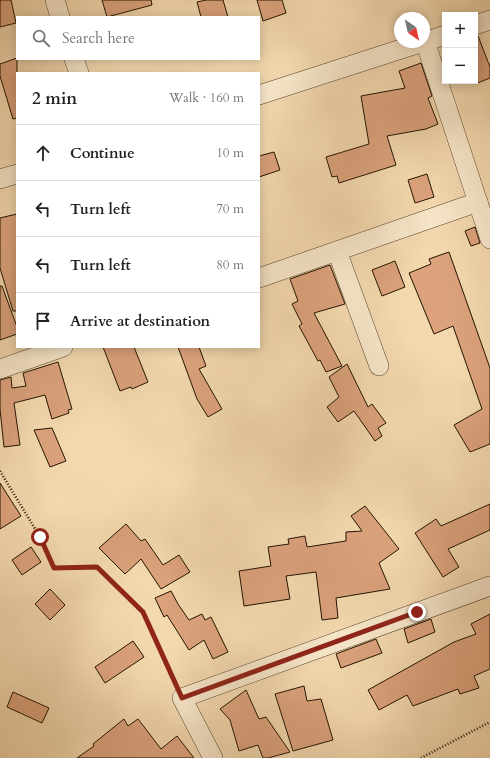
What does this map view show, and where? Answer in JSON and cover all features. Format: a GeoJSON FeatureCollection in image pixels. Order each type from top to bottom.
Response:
{"type":"FeatureCollection","features":[{"type":"Feature","properties":{"kind":"street"},"geometry":{"type":"LineString","coordinates":[[55,0],[60,16]]}},
{"type":"Feature","properties":{"kind":"street"},"geometry":{"type":"LineString","coordinates":[[478,24],[490,20]]}},
{"type":"Feature","properties":{"kind":"street"},"geometry":{"type":"LineString","coordinates":[[430,40],[442,36]]}},
{"type":"Feature","properties":{"kind":"street"},"geometry":{"type":"LineString","coordinates":[[260,95],[405,48]]}},
{"type":"Feature","properties":{"kind":"street"},"geometry":{"type":"LineString","coordinates":[[426,48],[490,239]]}},
{"type":"Feature","properties":{"kind":"street"},"geometry":{"type":"LineString","coordinates":[[74,60],[79,72]]}},
{"type":"Feature","properties":{"kind":"street"},"geometry":{"type":"LineString","coordinates":[[0,179],[16,174]]}},
{"type":"Feature","properties":{"kind":"street"},"geometry":{"type":"LineString","coordinates":[[260,278],[478,202]]}},
{"type":"Feature","properties":{"kind":"street"},"geometry":{"type":"LineString","coordinates":[[337,251],[379,366]]}},
{"type":"Feature","properties":{"kind":"street"},"geometry":{"type":"LineString","coordinates":[[0,369],[60,348]]}},
{"type":"Feature","properties":{"kind":"street"},"geometry":{"type":"LineString","coordinates":[[213,758],[182,698],[490,586]]}},
{"type":"Feature","properties":{"kind":"path"},"geometry":{"type":"LineString","coordinates":[[0,471],[40,537],[54,568],[97,567],[143,612],[182,698]]}},
{"type":"Feature","properties":{"kind":"path"},"geometry":{"type":"LineString","coordinates":[[421,758],[490,722]]}},
{"type":"Feature","properties":{"kind":"building"},"geometry":{"type":"Polygon","coordinates":[[[0,0],[11,0],[16,23],[0,27],[0,0]]]}},
{"type":"Feature","properties":{"kind":"building"},"geometry":{"type":"Polygon","coordinates":[[[102,0],[151,0],[152,5],[107,16],[102,0]]]}},
{"type":"Feature","properties":{"kind":"building"},"geometry":{"type":"Polygon","coordinates":[[[206,0],[223,0],[228,16],[201,16],[197,2],[206,0]]]}},
{"type":"Feature","properties":{"kind":"building"},"geometry":{"type":"Polygon","coordinates":[[[257,0],[282,0],[286,13],[263,21],[257,0]]]}},
{"type":"Feature","properties":{"kind":"building"},"geometry":{"type":"Polygon","coordinates":[[[478,36],[490,67],[490,78],[478,83],[478,36]]]}},
{"type":"Feature","properties":{"kind":"building"},"geometry":{"type":"Polygon","coordinates":[[[16,58],[17,60],[16,118],[13,119],[0,76],[0,64],[16,58]]]}},
{"type":"Feature","properties":{"kind":"building"},"geometry":{"type":"Polygon","coordinates":[[[421,63],[432,96],[428,98],[438,124],[426,129],[387,136],[396,165],[339,183],[337,176],[332,177],[326,157],[369,144],[361,96],[405,88],[399,71],[421,63]]]}},
{"type":"Feature","properties":{"kind":"building"},"geometry":{"type":"Polygon","coordinates":[[[274,152],[280,170],[260,177],[260,156],[274,152]]]}},
{"type":"Feature","properties":{"kind":"building"},"geometry":{"type":"Polygon","coordinates":[[[427,174],[434,197],[415,203],[408,180],[427,174]]]}},
{"type":"Feature","properties":{"kind":"building"},"geometry":{"type":"Polygon","coordinates":[[[16,214],[16,311],[13,311],[0,268],[0,218],[16,214]]]}},
{"type":"Feature","properties":{"kind":"building"},"geometry":{"type":"Polygon","coordinates":[[[475,227],[480,243],[471,246],[465,231],[475,227]]]}},
{"type":"Feature","properties":{"kind":"building"},"geometry":{"type":"Polygon","coordinates":[[[449,252],[490,368],[490,444],[470,452],[454,425],[482,409],[453,326],[434,334],[409,273],[431,264],[429,259],[449,252]]]}},
{"type":"Feature","properties":{"kind":"building"},"geometry":{"type":"Polygon","coordinates":[[[395,261],[405,287],[382,296],[372,270],[395,261]]]}},
{"type":"Feature","properties":{"kind":"building"},"geometry":{"type":"Polygon","coordinates":[[[330,265],[345,304],[314,313],[342,366],[326,372],[320,360],[318,361],[299,326],[302,324],[292,304],[298,301],[290,279],[330,265]]]}},
{"type":"Feature","properties":{"kind":"building"},"geometry":{"type":"Polygon","coordinates":[[[0,286],[2,286],[16,324],[16,334],[0,340],[0,286]]]}},
{"type":"Feature","properties":{"kind":"building"},"geometry":{"type":"Polygon","coordinates":[[[103,348],[134,348],[148,382],[132,389],[131,387],[120,391],[103,348]]]}},
{"type":"Feature","properties":{"kind":"building"},"geometry":{"type":"Polygon","coordinates":[[[178,348],[199,348],[206,366],[199,369],[222,409],[208,417],[197,399],[178,348]]]}},
{"type":"Feature","properties":{"kind":"building"},"geometry":{"type":"Polygon","coordinates":[[[58,362],[72,409],[68,410],[69,413],[52,419],[45,395],[14,403],[20,445],[4,447],[0,409],[0,380],[11,377],[12,388],[26,386],[23,373],[58,362]]]}},
{"type":"Feature","properties":{"kind":"building"},"geometry":{"type":"Polygon","coordinates":[[[347,364],[368,407],[372,404],[386,423],[378,428],[382,436],[375,441],[354,411],[338,422],[327,407],[339,397],[329,377],[347,364]]]}},
{"type":"Feature","properties":{"kind":"building"},"geometry":{"type":"Polygon","coordinates":[[[52,428],[66,461],[50,467],[34,430],[52,428]]]}},
{"type":"Feature","properties":{"kind":"building"},"geometry":{"type":"Polygon","coordinates":[[[0,483],[21,516],[0,529],[0,483]]]}},
{"type":"Feature","properties":{"kind":"building"},"geometry":{"type":"Polygon","coordinates":[[[490,504],[490,530],[448,549],[459,567],[443,577],[415,533],[436,519],[441,526],[490,504]]]}},
{"type":"Feature","properties":{"kind":"building"},"geometry":{"type":"Polygon","coordinates":[[[365,506],[399,549],[379,563],[390,589],[336,598],[338,618],[322,620],[316,572],[286,576],[290,599],[244,606],[239,571],[271,566],[268,547],[289,544],[288,539],[305,536],[307,547],[346,541],[346,532],[362,531],[351,516],[365,506]]]}},
{"type":"Feature","properties":{"kind":"building"},"geometry":{"type":"Polygon","coordinates":[[[126,524],[141,541],[145,539],[163,565],[179,555],[190,572],[161,589],[141,559],[125,574],[99,548],[126,524]]]}},
{"type":"Feature","properties":{"kind":"building"},"geometry":{"type":"Polygon","coordinates":[[[31,547],[41,562],[22,575],[12,560],[31,547]]]}},
{"type":"Feature","properties":{"kind":"building"},"geometry":{"type":"Polygon","coordinates":[[[50,589],[65,605],[50,620],[35,604],[50,589]]]}},
{"type":"Feature","properties":{"kind":"building"},"geometry":{"type":"Polygon","coordinates":[[[171,591],[189,620],[202,614],[205,620],[211,617],[228,652],[213,659],[204,640],[189,650],[167,615],[164,617],[155,598],[171,591]]]}},
{"type":"Feature","properties":{"kind":"building"},"geometry":{"type":"Polygon","coordinates":[[[490,614],[490,669],[474,676],[479,688],[460,694],[458,689],[413,706],[407,695],[379,710],[368,690],[454,642],[476,634],[471,624],[490,614]]]}},
{"type":"Feature","properties":{"kind":"building"},"geometry":{"type":"Polygon","coordinates":[[[431,619],[435,632],[408,643],[404,629],[431,619]]]}},
{"type":"Feature","properties":{"kind":"building"},"geometry":{"type":"Polygon","coordinates":[[[376,639],[382,653],[341,668],[336,654],[376,639]]]}},
{"type":"Feature","properties":{"kind":"building"},"geometry":{"type":"Polygon","coordinates":[[[133,641],[144,657],[105,683],[95,667],[133,641]]]}},
{"type":"Feature","properties":{"kind":"building"},"geometry":{"type":"Polygon","coordinates":[[[304,686],[307,701],[321,699],[333,740],[293,751],[275,694],[304,686]]]}},
{"type":"Feature","properties":{"kind":"building"},"geometry":{"type":"Polygon","coordinates":[[[246,690],[259,719],[266,717],[290,752],[263,758],[258,745],[239,751],[230,720],[220,709],[246,690]]]}},
{"type":"Feature","properties":{"kind":"building"},"geometry":{"type":"Polygon","coordinates":[[[13,692],[49,708],[42,723],[7,707],[13,692]]]}},
{"type":"Feature","properties":{"kind":"building"},"geometry":{"type":"Polygon","coordinates":[[[124,719],[128,726],[138,719],[161,749],[177,736],[194,758],[77,758],[94,746],[93,744],[124,719]]]}},
{"type":"Feature","properties":{"kind":"route"},"geometry":{"type":"LineString","coordinates":[[40,537],[54,568],[97,567],[143,612],[182,698],[417,612]]}}]}
